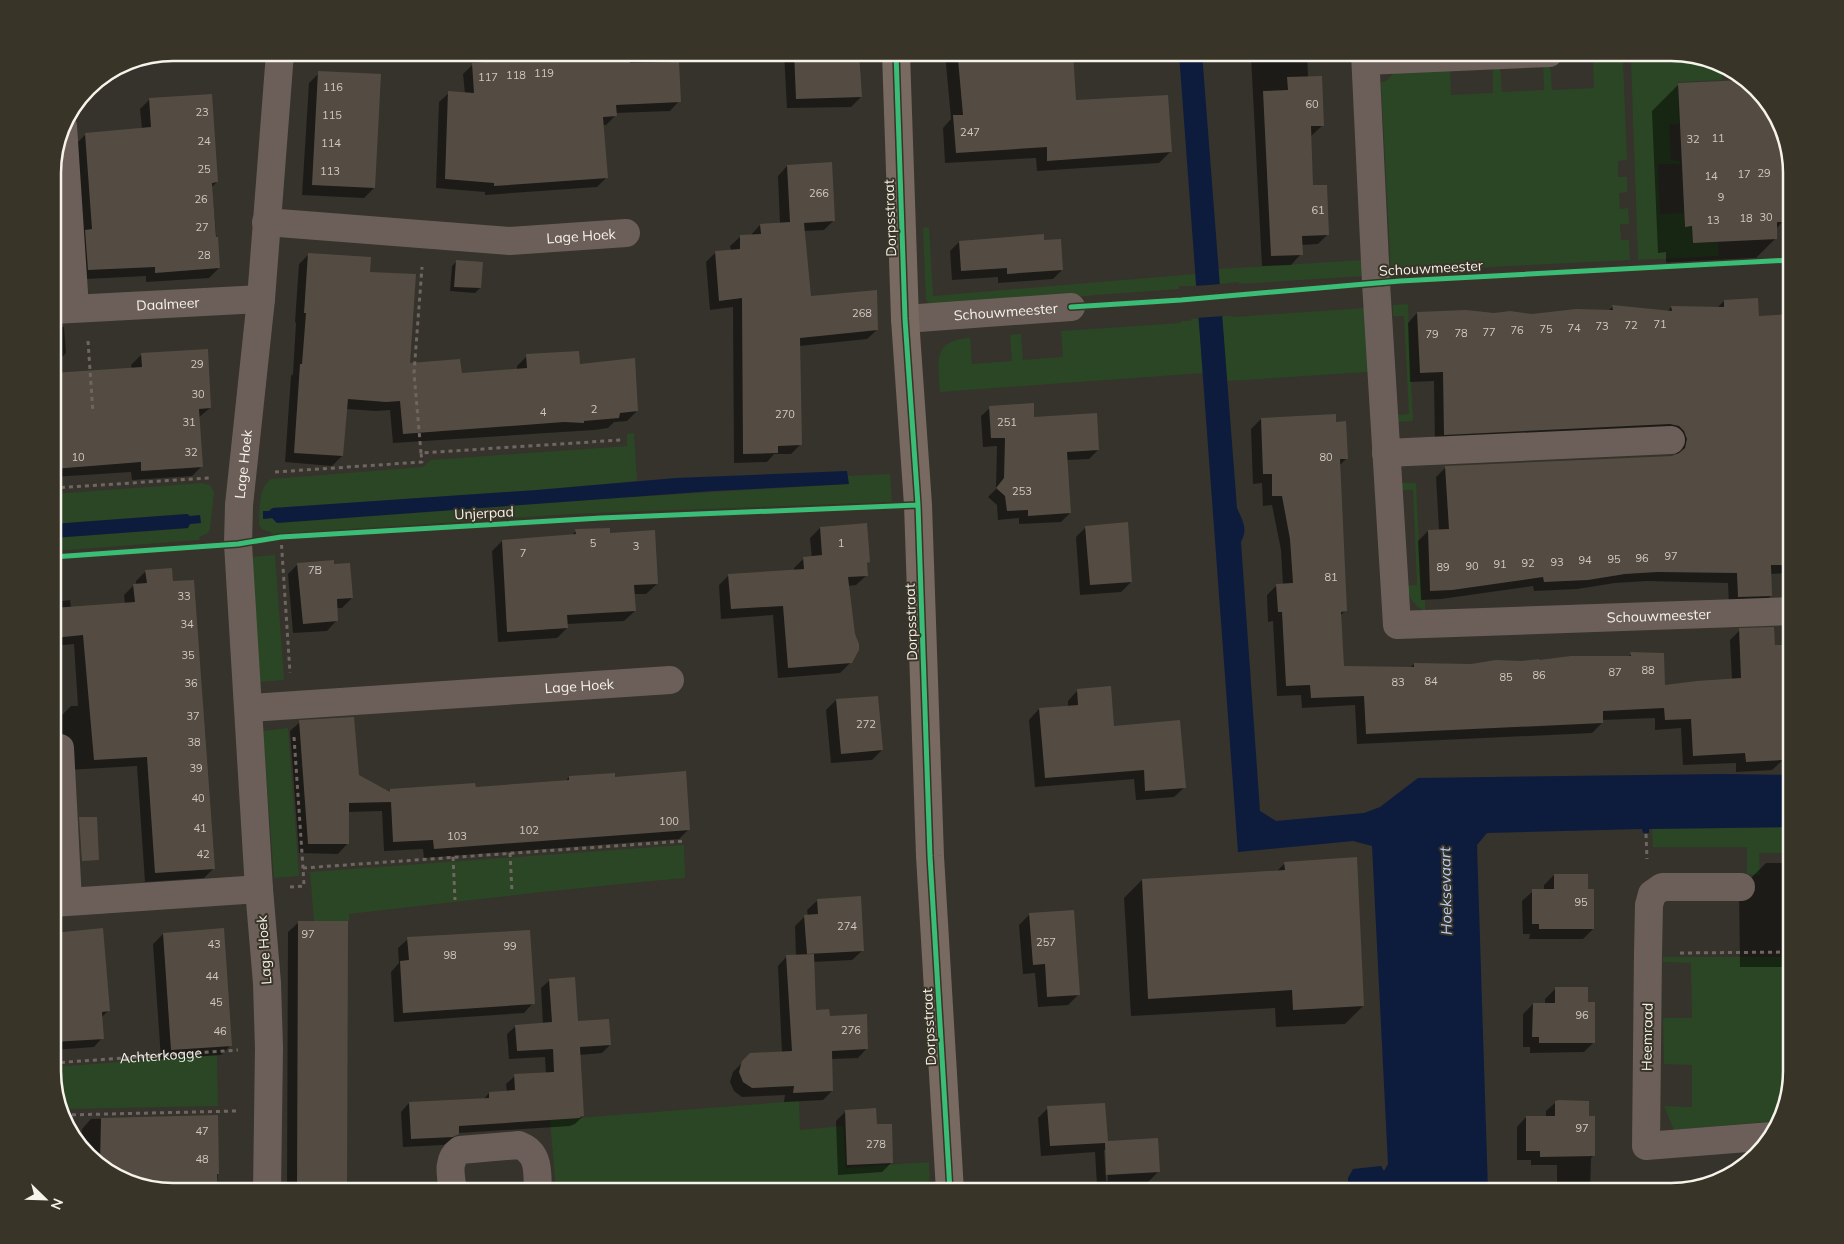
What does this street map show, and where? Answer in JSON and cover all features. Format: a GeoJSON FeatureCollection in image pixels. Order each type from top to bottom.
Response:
{"type":"FeatureCollection","features":[{"type":"Feature","properties":{"kind":"street","name":"Lage Hoek"},"geometry":{"type":"LineString","coordinates":[[267,1183],[269,1048],[267,983],[259,889],[238,544],[239,505],[261,299],[279,61]]}},
{"type":"Feature","properties":{"kind":"street","name":"Dorpsstraat"},"geometry":{"type":"LineString","coordinates":[[896,61],[905,318],[918,505],[930,856],[949,1183]]}},
{"type":"Feature","properties":{"kind":"street","name":"Schouwmeester"},"geometry":{"type":"LineString","coordinates":[[1365,61],[1376,282],[1397,625],[1783,611]]}},
{"type":"Feature","properties":{"kind":"street"},"geometry":{"type":"LineString","coordinates":[[64,149],[71,308]]}},
{"type":"Feature","properties":{"kind":"street","name":"Lage Hoek"},"geometry":{"type":"LineString","coordinates":[[266,222],[510,240],[626,233]]}},
{"type":"Feature","properties":{"kind":"street","name":"Daalmeer"},"geometry":{"type":"LineString","coordinates":[[71,308],[261,299]]}},
{"type":"Feature","properties":{"kind":"street","name":"Schouwmeester"},"geometry":{"type":"LineString","coordinates":[[905,318],[1071,307]]}},
{"type":"Feature","properties":{"kind":"street"},"geometry":{"type":"LineString","coordinates":[[1386,453],[1672,440]]}},
{"type":"Feature","properties":{"kind":"street","name":"Lage Hoek"},"geometry":{"type":"LineString","coordinates":[[249,708],[670,680]]}},
{"type":"Feature","properties":{"kind":"street"},"geometry":{"type":"LineString","coordinates":[[63,748],[61,902],[259,889]]}},
{"type":"Feature","properties":{"kind":"street","name":"Heemraad"},"geometry":{"type":"LineString","coordinates":[[1741,888],[1662,887],[1652,894],[1649,905],[1646,1146],[1761,1137]]}},
{"type":"Feature","properties":{"kind":"street"},"geometry":{"type":"LineString","coordinates":[[452,1183],[450,1164],[454,1154],[460,1150],[519,1145],[528,1148],[536,1160],[537,1183]]}},
{"type":"Feature","properties":{"kind":"path"},"geometry":{"type":"LineString","coordinates":[[61,487],[422,462],[414,373],[424,234]]}},
{"type":"Feature","properties":{"kind":"path"},"geometry":{"type":"LineString","coordinates":[[71,308],[93,413]]}},
{"type":"Feature","properties":{"kind":"path"},"geometry":{"type":"LineString","coordinates":[[421,453],[621,440]]}},
{"type":"Feature","properties":{"kind":"path"},"geometry":{"type":"LineString","coordinates":[[238,544],[291,536]]}},
{"type":"Feature","properties":{"kind":"path"},"geometry":{"type":"LineString","coordinates":[[1646,834],[1646,852]]}},
{"type":"Feature","properties":{"kind":"path"},"geometry":{"type":"LineString","coordinates":[[259,889],[304,886],[303,868],[685,841]]}},
{"type":"Feature","properties":{"kind":"path"},"geometry":{"type":"LineString","coordinates":[[510,853],[512,892]]}},
{"type":"Feature","properties":{"kind":"path"},"geometry":{"type":"LineString","coordinates":[[453,857],[455,900]]}},
{"type":"Feature","properties":{"kind":"path"},"geometry":{"type":"LineString","coordinates":[[1648,953],[1783,952]]}},
{"type":"Feature","properties":{"kind":"path"},"geometry":{"type":"LineString","coordinates":[[70,1115],[268,1110]]}},
{"type":"Feature","properties":{"kind":"green space"},"geometry":{"type":"Polygon","coordinates":[[[1623,61],[1627,160],[1618,161],[1618,177],[1627,177],[1627,192],[1619,193],[1620,209],[1628,208],[1629,224],[1620,224],[1621,240],[1629,240],[1630,260],[1391,272],[1381,82],[1386,81],[1396,71],[1450,68],[1451,95],[1493,93],[1493,67],[1500,66],[1502,92],[1544,90],[1543,64],[1550,64],[1552,90],[1594,88],[1593,62],[1623,61]]]}},
{"type":"Feature","properties":{"kind":"green space"},"geometry":{"type":"Polygon","coordinates":[[[1631,61],[1685,62],[1707,67],[1724,75],[1722,75],[1722,80],[1678,82],[1679,124],[1669,124],[1671,160],[1680,161],[1680,164],[1658,164],[1660,214],[1684,213],[1684,226],[1692,227],[1693,243],[1718,242],[1719,256],[1638,260],[1631,61]]]}},
{"type":"Feature","properties":{"kind":"green space"},"geometry":{"type":"Polygon","coordinates":[[[929,227],[933,296],[1195,274],[1196,286],[1179,286],[1179,289],[933,307],[926,300],[923,228],[929,227]]]}},
{"type":"Feature","properties":{"kind":"green space"},"geometry":{"type":"Polygon","coordinates":[[[1363,260],[1364,276],[1239,284],[1239,282],[1219,283],[1219,269],[1363,260]]]}},
{"type":"Feature","properties":{"kind":"green space"},"geometry":{"type":"Polygon","coordinates":[[[1408,304],[1413,421],[1398,422],[1398,415],[1409,414],[1404,316],[1393,316],[1393,305],[1408,304]]]}},
{"type":"Feature","properties":{"kind":"green space"},"geometry":{"type":"Polygon","coordinates":[[[1364,308],[1368,372],[1227,381],[1222,316],[1233,317],[1364,308]]]}},
{"type":"Feature","properties":{"kind":"green space"},"geometry":{"type":"Polygon","coordinates":[[[1199,318],[1203,373],[940,392],[940,354],[949,343],[958,340],[970,338],[972,364],[1012,361],[1010,335],[1021,334],[1023,360],[1063,357],[1061,331],[1181,323],[1181,321],[1191,321],[1191,319],[1199,318]]]}},
{"type":"Feature","properties":{"kind":"green space"},"geometry":{"type":"Polygon","coordinates":[[[634,433],[637,481],[537,490],[271,508],[264,519],[848,484],[848,476],[890,474],[892,502],[570,514],[271,535],[271,532],[263,530],[259,525],[262,493],[267,482],[271,479],[423,467],[431,460],[627,446],[627,434],[634,433]]]}},
{"type":"Feature","properties":{"kind":"green space"},"geometry":{"type":"Polygon","coordinates":[[[202,483],[210,485],[214,492],[210,529],[208,533],[199,537],[200,540],[61,550],[61,537],[188,528],[190,524],[201,523],[187,514],[61,523],[61,493],[202,483]]]}},
{"type":"Feature","properties":{"kind":"green space"},"geometry":{"type":"Polygon","coordinates":[[[1401,483],[1416,483],[1422,600],[1425,600],[1425,611],[1413,601],[1407,586],[1417,585],[1413,490],[1402,490],[1401,483]]]}},
{"type":"Feature","properties":{"kind":"green space"},"geometry":{"type":"Polygon","coordinates":[[[275,555],[284,680],[259,682],[250,557],[275,555]]]}},
{"type":"Feature","properties":{"kind":"green space"},"geometry":{"type":"Polygon","coordinates":[[[288,728],[299,876],[274,878],[263,731],[288,728]]]}},
{"type":"Feature","properties":{"kind":"green space"},"geometry":{"type":"Polygon","coordinates":[[[1783,827],[1783,853],[1759,853],[1760,875],[1747,874],[1747,847],[1653,847],[1652,829],[1783,827]]]}},
{"type":"Feature","properties":{"kind":"green space"},"geometry":{"type":"Polygon","coordinates":[[[684,845],[685,878],[349,914],[349,921],[314,921],[310,872],[684,845]]]}},
{"type":"Feature","properties":{"kind":"green space"},"geometry":{"type":"Polygon","coordinates":[[[1663,957],[1783,957],[1782,1085],[1779,1100],[1771,1121],[1674,1130],[1664,1106],[1692,1107],[1692,1065],[1664,1064],[1663,1018],[1692,1018],[1691,963],[1663,962],[1663,957]]]}},
{"type":"Feature","properties":{"kind":"green space"},"geometry":{"type":"Polygon","coordinates":[[[217,1055],[218,1106],[68,1109],[63,1092],[61,1066],[217,1055]]]}},
{"type":"Feature","properties":{"kind":"green space"},"geometry":{"type":"Polygon","coordinates":[[[799,1101],[800,1130],[843,1126],[846,1168],[929,1162],[930,1183],[555,1183],[550,1120],[799,1101]]]}},
{"type":"Feature","properties":{"kind":"water","name":"Hoeksevaart"},"geometry":{"type":"Polygon","coordinates":[[[1180,61],[1203,61],[1237,508],[1243,521],[1244,529],[1241,542],[1260,811],[1276,821],[1364,813],[1380,807],[1418,778],[1783,775],[1783,827],[1649,829],[1649,833],[1643,833],[1642,829],[1487,833],[1477,845],[1488,1183],[1348,1183],[1348,1178],[1353,1169],[1381,1166],[1384,1171],[1388,1164],[1372,846],[1353,841],[1238,852],[1180,61]]]}},
{"type":"Feature","properties":{"kind":"water"},"geometry":{"type":"Polygon","coordinates":[[[847,471],[849,484],[713,491],[277,523],[272,518],[263,519],[263,511],[269,511],[273,508],[537,490],[676,478],[847,471]]]}},
{"type":"Feature","properties":{"kind":"water"},"geometry":{"type":"Polygon","coordinates":[[[187,514],[190,516],[200,515],[201,523],[190,524],[188,528],[61,537],[61,523],[187,514]]]}},
{"type":"Feature","properties":{"kind":"pier"},"geometry":{"type":"Polygon","coordinates":[[[1222,284],[1224,316],[1196,318],[1194,286],[1222,284]]]}},
{"type":"Feature","properties":{"kind":"building"},"geometry":{"type":"Polygon","coordinates":[[[500,61],[679,62],[681,102],[616,105],[617,116],[603,117],[608,178],[494,186],[494,183],[445,179],[448,91],[474,93],[472,63],[500,61]]]}},
{"type":"Feature","properties":{"kind":"building"},"geometry":{"type":"Polygon","coordinates":[[[794,61],[860,61],[862,97],[796,99],[794,61]]]}},
{"type":"Feature","properties":{"kind":"building"},"geometry":{"type":"Polygon","coordinates":[[[958,61],[1074,61],[1076,100],[1168,95],[1172,152],[1047,161],[1047,147],[956,153],[953,115],[963,115],[958,61]]]}},
{"type":"Feature","properties":{"kind":"building"},"geometry":{"type":"Polygon","coordinates":[[[318,71],[381,74],[375,188],[312,185],[318,71]]]}},
{"type":"Feature","properties":{"kind":"building"},"geometry":{"type":"Polygon","coordinates":[[[1322,76],[1324,126],[1311,126],[1313,185],[1327,185],[1329,235],[1302,236],[1303,255],[1271,256],[1263,91],[1288,90],[1287,77],[1322,76]]]}},
{"type":"Feature","properties":{"kind":"building"},"geometry":{"type":"Polygon","coordinates":[[[1734,80],[1750,94],[1768,117],[1779,144],[1781,156],[1783,222],[1777,222],[1777,239],[1693,243],[1692,226],[1685,227],[1678,83],[1734,80]]]}},
{"type":"Feature","properties":{"kind":"building"},"geometry":{"type":"Polygon","coordinates":[[[212,94],[218,182],[212,183],[220,268],[155,273],[155,267],[88,270],[85,230],[92,229],[85,133],[151,127],[149,98],[212,94]]]}},
{"type":"Feature","properties":{"kind":"building"},"geometry":{"type":"Polygon","coordinates":[[[832,162],[835,221],[804,223],[811,296],[877,290],[878,330],[800,338],[802,445],[778,446],[778,453],[743,454],[742,298],[719,301],[715,251],[740,249],[740,235],[761,234],[760,224],[790,222],[787,165],[832,162]]]}},
{"type":"Feature","properties":{"kind":"building"},"geometry":{"type":"Polygon","coordinates":[[[1044,234],[1044,240],[1061,239],[1063,270],[1007,274],[1007,268],[961,271],[959,241],[1044,234]]]}},
{"type":"Feature","properties":{"kind":"building"},"geometry":{"type":"Polygon","coordinates":[[[308,253],[371,257],[370,272],[416,274],[410,363],[460,359],[462,373],[527,368],[526,354],[579,351],[580,364],[635,358],[638,411],[620,413],[619,418],[584,421],[584,423],[564,422],[403,434],[400,401],[386,402],[348,399],[343,456],[294,453],[300,364],[302,364],[306,313],[304,313],[308,253]]]}},
{"type":"Feature","properties":{"kind":"building"},"geometry":{"type":"Polygon","coordinates":[[[456,260],[483,262],[481,288],[454,287],[456,260]]]}},
{"type":"Feature","properties":{"kind":"building"},"geometry":{"type":"Polygon","coordinates":[[[1758,298],[1759,316],[1783,315],[1783,565],[1771,565],[1772,596],[1738,597],[1737,573],[1657,572],[1625,574],[1588,580],[1544,582],[1543,577],[1452,590],[1430,591],[1428,530],[1449,529],[1445,466],[1672,456],[1685,448],[1687,439],[1684,431],[1679,426],[1670,424],[1444,435],[1443,372],[1420,373],[1417,312],[1466,310],[1494,313],[1510,311],[1532,314],[1576,309],[1613,310],[1612,305],[1672,311],[1671,306],[1724,307],[1724,300],[1758,298]]]}},
{"type":"Feature","properties":{"kind":"building"},"geometry":{"type":"Polygon","coordinates":[[[208,349],[211,408],[199,409],[203,467],[141,471],[141,462],[61,468],[61,372],[142,367],[141,353],[208,349]]]}},
{"type":"Feature","properties":{"kind":"building"},"geometry":{"type":"Polygon","coordinates":[[[1034,403],[1034,417],[1097,413],[1099,450],[1067,452],[1071,513],[1028,516],[1028,510],[1007,511],[1005,496],[996,488],[1004,478],[1005,438],[991,438],[989,406],[1034,403]]]}},
{"type":"Feature","properties":{"kind":"building"},"geometry":{"type":"Polygon","coordinates":[[[1336,414],[1336,422],[1346,421],[1348,459],[1340,459],[1347,611],[1341,612],[1344,666],[1414,667],[1414,663],[1471,664],[1496,660],[1522,661],[1571,656],[1631,656],[1630,652],[1664,653],[1665,685],[1741,678],[1739,628],[1774,627],[1775,645],[1783,645],[1783,760],[1746,762],[1745,753],[1693,756],[1691,719],[1665,720],[1664,708],[1603,711],[1603,723],[1366,734],[1364,696],[1311,698],[1310,685],[1286,686],[1282,612],[1278,612],[1276,584],[1293,583],[1290,539],[1282,496],[1272,496],[1272,474],[1263,474],[1261,418],[1336,414]]]}},
{"type":"Feature","properties":{"kind":"building"},"geometry":{"type":"Polygon","coordinates":[[[1128,522],[1132,582],[1090,585],[1085,526],[1128,522]]]}},
{"type":"Feature","properties":{"kind":"building"},"geometry":{"type":"Polygon","coordinates":[[[867,523],[870,562],[867,563],[868,576],[848,577],[855,634],[859,644],[859,650],[852,663],[788,668],[783,606],[731,609],[728,574],[804,569],[803,557],[822,555],[820,527],[867,523]]]}},
{"type":"Feature","properties":{"kind":"building"},"geometry":{"type":"Polygon","coordinates":[[[610,528],[610,533],[655,530],[658,584],[634,585],[636,611],[567,615],[568,628],[507,632],[502,540],[576,534],[575,529],[610,528]]]}},
{"type":"Feature","properties":{"kind":"building"},"geometry":{"type":"Polygon","coordinates":[[[334,560],[334,564],[350,563],[353,598],[337,599],[338,621],[303,624],[297,563],[334,560]]]}},
{"type":"Feature","properties":{"kind":"building"},"geometry":{"type":"Polygon","coordinates":[[[172,568],[173,581],[194,580],[215,869],[155,873],[147,757],[94,760],[83,635],[61,637],[61,607],[135,602],[133,584],[147,583],[145,570],[172,568]]]}},
{"type":"Feature","properties":{"kind":"building"},"geometry":{"type":"Polygon","coordinates":[[[1111,686],[1114,726],[1180,720],[1186,788],[1145,791],[1144,770],[1045,778],[1039,708],[1078,705],[1077,689],[1111,686]]]}},
{"type":"Feature","properties":{"kind":"building"},"geometry":{"type":"Polygon","coordinates":[[[878,696],[883,750],[841,754],[836,699],[878,696]]]}},
{"type":"Feature","properties":{"kind":"building"},"geometry":{"type":"Polygon","coordinates":[[[354,717],[359,775],[390,792],[390,789],[475,783],[476,787],[569,780],[569,776],[615,773],[615,777],[686,771],[690,830],[434,849],[433,840],[393,842],[391,802],[349,803],[349,844],[308,844],[299,720],[354,717]]]}},
{"type":"Feature","properties":{"kind":"building"},"geometry":{"type":"Polygon","coordinates":[[[79,817],[97,817],[99,860],[82,861],[79,817]]]}},
{"type":"Feature","properties":{"kind":"building"},"geometry":{"type":"Polygon","coordinates":[[[1357,857],[1364,1006],[1293,1010],[1292,990],[1148,999],[1142,879],[1285,870],[1284,862],[1357,857]]]}},
{"type":"Feature","properties":{"kind":"building"},"geometry":{"type":"Polygon","coordinates":[[[1554,874],[1588,874],[1588,889],[1594,889],[1594,929],[1539,929],[1539,924],[1532,924],[1532,889],[1554,889],[1554,874]]]}},
{"type":"Feature","properties":{"kind":"building"},"geometry":{"type":"Polygon","coordinates":[[[861,896],[864,951],[807,954],[804,915],[818,914],[817,899],[861,896]]]}},
{"type":"Feature","properties":{"kind":"building"},"geometry":{"type":"Polygon","coordinates":[[[1074,910],[1080,995],[1047,997],[1045,964],[1033,965],[1029,913],[1074,910]]]}},
{"type":"Feature","properties":{"kind":"building"},"geometry":{"type":"Polygon","coordinates":[[[298,921],[348,921],[347,1183],[297,1183],[298,921]]]}},
{"type":"Feature","properties":{"kind":"building"},"geometry":{"type":"Polygon","coordinates":[[[103,928],[110,1011],[102,1012],[104,1039],[61,1042],[61,932],[103,928]]]}},
{"type":"Feature","properties":{"kind":"building"},"geometry":{"type":"Polygon","coordinates":[[[224,928],[232,1046],[171,1050],[163,933],[224,928]]]}},
{"type":"Feature","properties":{"kind":"building"},"geometry":{"type":"Polygon","coordinates":[[[530,930],[535,1004],[403,1013],[400,961],[409,960],[407,937],[530,930]]]}},
{"type":"Feature","properties":{"kind":"building"},"geometry":{"type":"Polygon","coordinates":[[[814,954],[816,1010],[829,1009],[830,1016],[867,1014],[868,1049],[832,1051],[833,1091],[793,1093],[794,1086],[752,1088],[743,1082],[739,1072],[742,1061],[750,1053],[792,1051],[786,955],[814,954]]]}},
{"type":"Feature","properties":{"kind":"building"},"geometry":{"type":"Polygon","coordinates":[[[575,977],[578,1021],[609,1019],[611,1045],[580,1047],[584,1116],[580,1118],[459,1126],[459,1134],[453,1137],[411,1139],[409,1102],[489,1098],[489,1092],[515,1090],[514,1074],[554,1072],[553,1049],[517,1051],[515,1025],[552,1022],[549,979],[575,977]]]}},
{"type":"Feature","properties":{"kind":"building"},"geometry":{"type":"Polygon","coordinates":[[[1555,987],[1588,987],[1588,1002],[1595,1002],[1595,1043],[1539,1043],[1539,1037],[1532,1037],[1533,1003],[1555,1003],[1555,987]]]}},
{"type":"Feature","properties":{"kind":"building"},"geometry":{"type":"Polygon","coordinates":[[[1555,1101],[1589,1101],[1589,1116],[1595,1116],[1595,1156],[1540,1157],[1540,1151],[1526,1151],[1526,1116],[1555,1116],[1555,1101]]]}},
{"type":"Feature","properties":{"kind":"building"},"geometry":{"type":"Polygon","coordinates":[[[1105,1103],[1108,1141],[1158,1138],[1160,1172],[1106,1175],[1105,1143],[1050,1146],[1047,1106],[1105,1103]]]}},
{"type":"Feature","properties":{"kind":"building"},"geometry":{"type":"Polygon","coordinates":[[[876,1108],[877,1124],[892,1124],[893,1163],[847,1165],[845,1110],[876,1108]]]}},
{"type":"Feature","properties":{"kind":"building"},"geometry":{"type":"Polygon","coordinates":[[[218,1115],[218,1183],[159,1182],[137,1177],[111,1164],[100,1156],[101,1118],[218,1115]]]}},
{"type":"Feature","properties":{"kind":"cycle path"},"geometry":{"type":"LineString","coordinates":[[896,61],[905,319],[918,505],[930,856],[950,1183]]}},
{"type":"Feature","properties":{"kind":"cycle path"},"geometry":{"type":"LineString","coordinates":[[1071,307],[1181,300],[1400,281],[1783,260]]}},
{"type":"Feature","properties":{"kind":"cycle path","name":"Unjerpad"},"geometry":{"type":"LineString","coordinates":[[61,556],[238,544],[281,537],[601,518],[918,505]]}}]}
